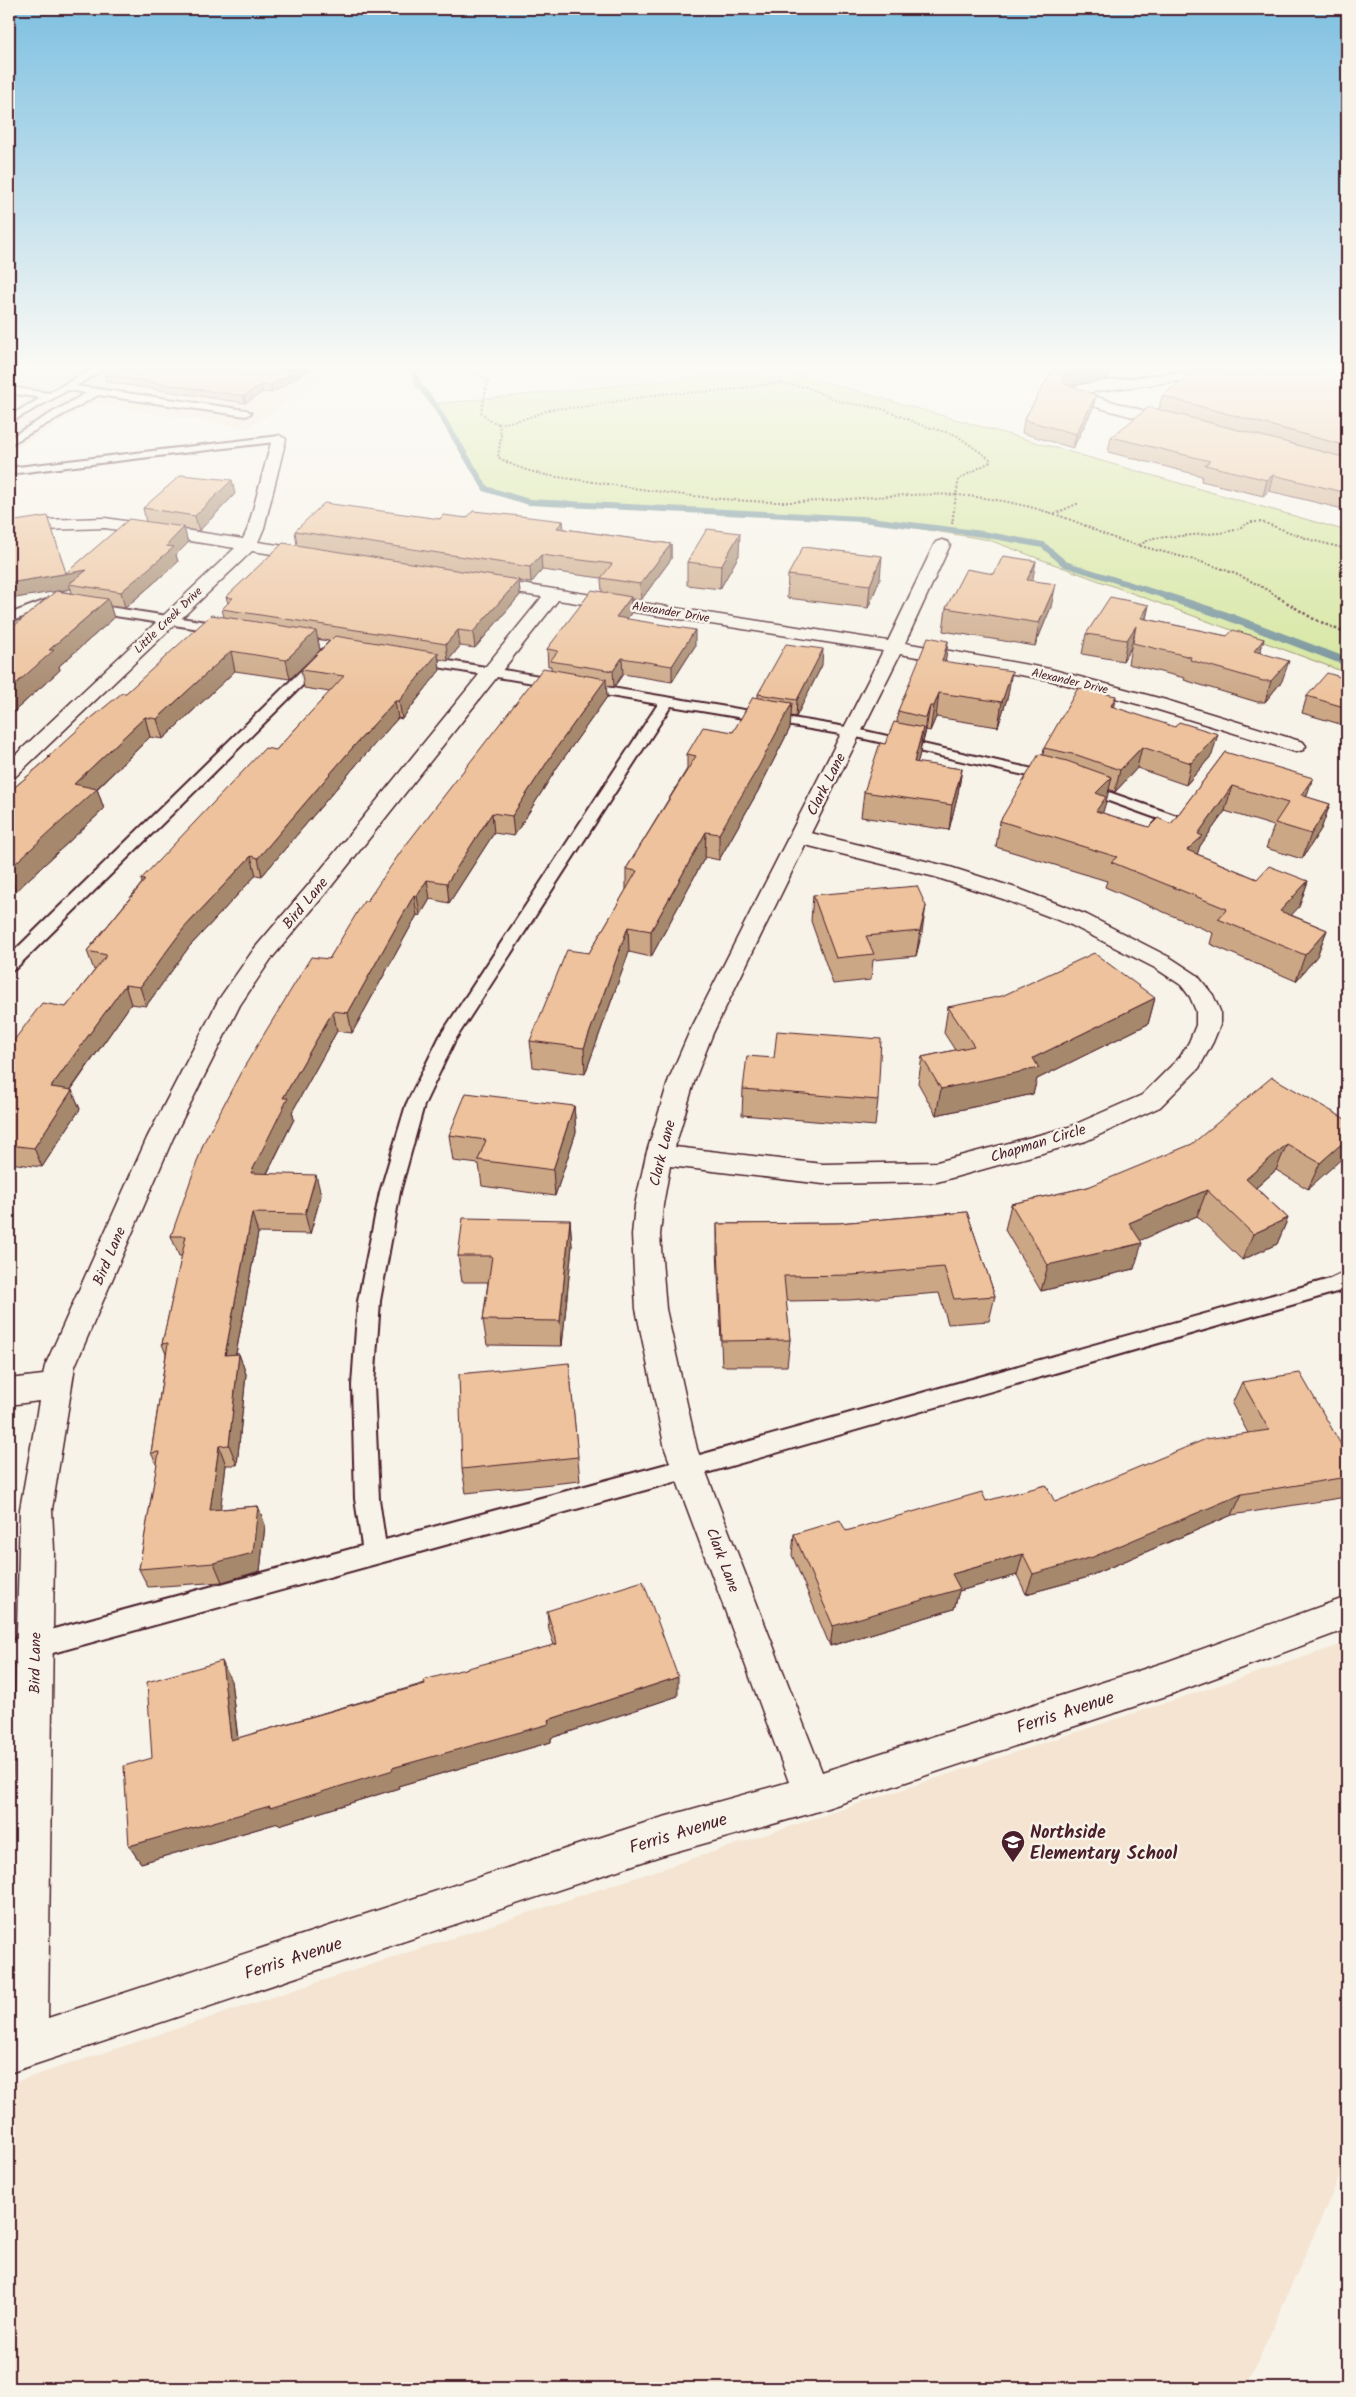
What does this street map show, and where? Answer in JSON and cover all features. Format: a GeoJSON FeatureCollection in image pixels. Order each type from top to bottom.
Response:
{"type":"FeatureCollection","features":[{"type":"Feature","properties":{"kind":"street","name":"Little Creek Drive"},"geometry":{"type":"LineString","coordinates":[[9,772],[248,545],[256,528],[268,481]]}},
{"type":"Feature","properties":{"kind":"street"},"geometry":{"type":"LineString","coordinates":[[9,531],[44,525],[104,523],[324,557]]}},
{"type":"Feature","properties":{"kind":"street","name":"Clark Lane"},"geometry":{"type":"LineString","coordinates":[[812,1794],[681,1450],[651,1309],[646,1235],[658,1155],[682,1079],[701,1033],[852,732],[942,545]]}},
{"type":"Feature","properties":{"kind":"street","name":"Alexander Drive"},"geometry":{"type":"LineString","coordinates":[[468,580],[894,646],[1050,674],[1296,746]]}},
{"type":"Feature","properties":{"kind":"street","name":"Bird Lane"},"geometry":{"type":"LineString","coordinates":[[18,2049],[22,1649],[36,1510],[60,1366],[160,1138],[228,1005],[262,954],[318,888],[554,594]]}},
{"type":"Feature","properties":{"kind":"street","name":"Chapman Circle"},"geometry":{"type":"LineString","coordinates":[[658,1155],[823,1174],[937,1172],[1076,1134],[1151,1100],[1190,1062],[1202,1042],[1208,1025],[1208,1011],[1201,995],[1189,980],[1163,963],[1096,928],[1011,894],[942,872],[799,837]]}},
{"type":"Feature","properties":{"kind":"street"},"geometry":{"type":"LineString","coordinates":[[9,1392],[57,1386]]}},
{"type":"Feature","properties":{"kind":"street","name":"Ferris Avenue"},"geometry":{"type":"LineString","coordinates":[[18,2049],[660,1837],[812,1794],[1166,1679],[1347,1614]]}},
{"type":"Feature","properties":{"kind":"lane"},"geometry":{"type":"LineString","coordinates":[[9,618],[46,604],[63,604],[236,631]]}},
{"type":"Feature","properties":{"kind":"lane"},"geometry":{"type":"LineString","coordinates":[[275,637],[362,651]]}},
{"type":"Feature","properties":{"kind":"lane"},"geometry":{"type":"LineString","coordinates":[[9,965],[334,646]]}},
{"type":"Feature","properties":{"kind":"lane"},"geometry":{"type":"LineString","coordinates":[[399,657],[852,732],[1067,781],[1175,820]]}},
{"type":"Feature","properties":{"kind":"lane"},"geometry":{"type":"LineString","coordinates":[[375,1554],[367,1499],[363,1385],[370,1301],[390,1192],[415,1105],[451,1032],[667,701]]}},
{"type":"Feature","properties":{"kind":"lane"},"geometry":{"type":"LineString","coordinates":[[22,1649],[689,1468],[1336,1286],[1347,1279]]}},
{"type":"Feature","properties":{"kind":"path"},"geometry":{"type":"LineString","coordinates":[[589,481],[665,492],[781,502],[839,501],[905,493],[957,495],[996,500],[1054,514],[1103,535],[1220,566],[1260,584],[1293,607],[1347,634]]}},
{"type":"Feature","properties":{"kind":"path"},"geometry":{"type":"LineString","coordinates":[[954,518],[959,481]]}},
{"type":"Feature","properties":{"kind":"path"},"geometry":{"type":"LineString","coordinates":[[1054,514],[1079,503]]}},
{"type":"Feature","properties":{"kind":"path"},"geometry":{"type":"LineString","coordinates":[[1138,545],[1153,538],[1220,533],[1235,530],[1251,522],[1262,522],[1311,540],[1347,549]]}},
{"type":"Feature","properties":{"kind":"shaded area","name":"Northside Elementary School"},"geometry":{"type":"Polygon","coordinates":[[[1347,1643],[1347,2160],[1246,2388],[9,2388],[9,2084],[1347,1643]]]}},
{"type":"Feature","properties":{"kind":"green space"},"geometry":{"type":"Polygon","coordinates":[[[481,481],[1171,481],[1347,531],[1347,673],[989,540],[862,519],[529,502],[486,489],[481,481]]]}},
{"type":"Feature","properties":{"kind":"building"},"geometry":{"type":"Polygon","coordinates":[[[174,481],[231,481],[195,516],[143,508],[174,481]]]}},
{"type":"Feature","properties":{"kind":"building"},"geometry":{"type":"Polygon","coordinates":[[[1297,481],[1347,481],[1347,493],[1297,481]]]}},
{"type":"Feature","properties":{"kind":"building"},"geometry":{"type":"Polygon","coordinates":[[[324,503],[440,519],[443,515],[467,518],[473,511],[563,521],[557,528],[671,544],[640,584],[601,578],[612,564],[541,555],[530,567],[295,531],[324,503]]]}},
{"type":"Feature","properties":{"kind":"building"},"geometry":{"type":"Polygon","coordinates":[[[48,516],[66,573],[129,519],[184,527],[166,546],[174,547],[121,592],[69,584],[87,570],[9,583],[9,522],[48,516]]]}},
{"type":"Feature","properties":{"kind":"building"},"geometry":{"type":"Polygon","coordinates":[[[707,529],[740,533],[721,566],[687,562],[707,529]]]}},
{"type":"Feature","properties":{"kind":"building"},"geometry":{"type":"Polygon","coordinates":[[[283,543],[519,580],[473,632],[458,630],[446,644],[222,609],[233,598],[226,597],[283,543]]]}},
{"type":"Feature","properties":{"kind":"building"},"geometry":{"type":"Polygon","coordinates":[[[803,547],[882,556],[870,585],[788,575],[803,547]]]}},
{"type":"Feature","properties":{"kind":"building"},"geometry":{"type":"Polygon","coordinates":[[[1003,556],[1036,561],[1027,580],[1056,584],[1039,623],[946,608],[966,569],[994,574],[1003,556]]]}},
{"type":"Feature","properties":{"kind":"building"},"geometry":{"type":"Polygon","coordinates":[[[592,590],[631,597],[616,617],[695,630],[672,666],[622,658],[613,671],[550,661],[558,651],[547,649],[592,590]]]}},
{"type":"Feature","properties":{"kind":"building"},"geometry":{"type":"Polygon","coordinates":[[[56,591],[108,599],[49,650],[54,650],[9,690],[9,636],[11,634],[9,630],[56,591]]]}},
{"type":"Feature","properties":{"kind":"building"},"geometry":{"type":"Polygon","coordinates":[[[1110,597],[1149,605],[1141,618],[1227,636],[1233,630],[1264,639],[1254,651],[1289,661],[1271,681],[1263,681],[1190,660],[1191,657],[1133,643],[1136,626],[1127,640],[1086,634],[1110,597]]]}},
{"type":"Feature","properties":{"kind":"building"},"geometry":{"type":"Polygon","coordinates":[[[211,615],[316,631],[286,660],[231,651],[157,719],[145,717],[74,784],[97,789],[9,869],[9,792],[50,757],[48,757],[84,724],[122,693],[126,693],[211,615]]]}},
{"type":"Feature","properties":{"kind":"building"},"geometry":{"type":"Polygon","coordinates":[[[335,636],[438,653],[399,701],[395,701],[354,746],[258,858],[251,856],[184,928],[140,987],[125,985],[51,1087],[72,1090],[34,1148],[9,1145],[9,1047],[42,1003],[66,1007],[107,955],[87,951],[145,880],[141,879],[265,748],[276,750],[344,676],[301,670],[335,636]]]}},
{"type":"Feature","properties":{"kind":"building"},"geometry":{"type":"Polygon","coordinates":[[[928,637],[948,641],[942,661],[1012,671],[1002,702],[939,693],[934,706],[930,706],[926,718],[898,711],[928,637]]]}},
{"type":"Feature","properties":{"kind":"building"},"geometry":{"type":"Polygon","coordinates":[[[786,644],[823,649],[797,700],[758,694],[786,644]]]}},
{"type":"Feature","properties":{"kind":"building"},"geometry":{"type":"Polygon","coordinates":[[[543,668],[606,679],[557,747],[512,816],[492,813],[447,883],[427,880],[417,896],[414,895],[348,1013],[333,1011],[283,1098],[288,1098],[251,1173],[316,1175],[305,1214],[252,1213],[225,1355],[239,1354],[229,1445],[219,1446],[210,1510],[258,1506],[253,1553],[214,1563],[139,1569],[159,1452],[151,1453],[168,1343],[162,1344],[186,1236],[171,1236],[204,1142],[241,1072],[311,957],[329,959],[364,901],[367,901],[402,850],[543,668]]]}},
{"type":"Feature","properties":{"kind":"building"},"geometry":{"type":"Polygon","coordinates":[[[1327,673],[1347,679],[1347,708],[1307,696],[1327,673]]]}},
{"type":"Feature","properties":{"kind":"building"},"geometry":{"type":"Polygon","coordinates":[[[1078,688],[1116,696],[1111,706],[1175,727],[1179,722],[1218,734],[1191,763],[1142,747],[1120,770],[1077,755],[1044,748],[1078,688]]]}},
{"type":"Feature","properties":{"kind":"building"},"geometry":{"type":"Polygon","coordinates":[[[753,697],[792,703],[759,766],[719,834],[706,832],[651,931],[628,927],[584,1048],[530,1041],[567,950],[589,953],[637,871],[626,869],[696,756],[687,754],[703,727],[733,732],[753,697]]]}},
{"type":"Feature","properties":{"kind":"building"},"geometry":{"type":"Polygon","coordinates":[[[894,722],[923,728],[914,762],[962,769],[952,805],[864,792],[880,743],[885,744],[894,722]]]}},
{"type":"Feature","properties":{"kind":"building"},"geometry":{"type":"Polygon","coordinates":[[[1225,752],[1313,778],[1301,795],[1330,804],[1311,834],[1275,823],[1288,803],[1232,786],[1198,834],[1203,836],[1187,850],[1257,879],[1269,866],[1308,881],[1280,911],[1327,930],[1305,955],[1218,919],[1227,909],[1111,862],[1117,857],[1000,821],[1039,754],[1067,761],[1112,777],[1096,793],[1106,797],[1096,811],[1149,827],[1158,818],[1171,824],[1225,752]]]}},
{"type":"Feature","properties":{"kind":"building"},"geometry":{"type":"Polygon","coordinates":[[[917,886],[926,906],[920,931],[866,936],[874,954],[836,958],[813,895],[917,886]]]}},
{"type":"Feature","properties":{"kind":"building"},"geometry":{"type":"Polygon","coordinates":[[[1094,953],[1155,998],[1033,1058],[1039,1068],[941,1089],[922,1057],[974,1046],[948,1007],[1002,996],[1094,953]]]}},
{"type":"Feature","properties":{"kind":"building"},"geometry":{"type":"Polygon","coordinates":[[[777,1031],[881,1039],[878,1100],[743,1089],[747,1056],[774,1058],[777,1031]]]}},
{"type":"Feature","properties":{"kind":"building"},"geometry":{"type":"Polygon","coordinates":[[[1272,1077],[1347,1120],[1347,1139],[1320,1163],[1287,1144],[1246,1179],[1288,1218],[1253,1234],[1207,1190],[1129,1223],[1142,1243],[1048,1265],[1011,1204],[1088,1187],[1192,1144],[1272,1077]]]}},
{"type":"Feature","properties":{"kind":"building"},"geometry":{"type":"Polygon","coordinates":[[[466,1093],[574,1106],[553,1170],[478,1160],[486,1140],[449,1135],[466,1093]]]}},
{"type":"Feature","properties":{"kind":"building"},"geometry":{"type":"Polygon","coordinates":[[[967,1212],[995,1296],[954,1299],[944,1267],[853,1275],[784,1276],[790,1340],[722,1341],[717,1224],[838,1223],[967,1212]]]}},
{"type":"Feature","properties":{"kind":"building"},"geometry":{"type":"Polygon","coordinates":[[[463,1218],[570,1220],[560,1321],[483,1320],[492,1256],[458,1256],[463,1218]]]}},
{"type":"Feature","properties":{"kind":"building"},"geometry":{"type":"Polygon","coordinates":[[[569,1363],[578,1457],[462,1469],[459,1374],[569,1363]]]}},
{"type":"Feature","properties":{"kind":"building"},"geometry":{"type":"Polygon","coordinates":[[[1300,1373],[1347,1455],[1347,1477],[1242,1494],[1093,1557],[1033,1574],[1023,1554],[952,1574],[960,1589],[833,1626],[794,1534],[840,1520],[846,1531],[982,1492],[986,1501],[1046,1485],[1055,1502],[1206,1439],[1269,1430],[1242,1382],[1300,1373]]]}},
{"type":"Feature","properties":{"kind":"building"},"geometry":{"type":"Polygon","coordinates":[[[643,1581],[678,1677],[548,1720],[549,1724],[392,1768],[393,1770],[270,1808],[270,1806],[129,1846],[124,1766],[152,1758],[147,1682],[222,1661],[231,1740],[425,1684],[424,1680],[557,1644],[547,1611],[643,1581]]]}},
{"type":"Feature","properties":{"kind":"waterway"},"geometry":{"type":"LineString","coordinates":[[481,481],[486,489],[529,502],[862,519],[983,534],[1043,545],[1065,564],[1172,598]]}},
{"type":"Feature","properties":{"kind":"waterway"},"geometry":{"type":"LineString","coordinates":[[1168,597],[1224,615],[1347,662]]}},
{"type":"Feature","properties":{"kind":"place","name":"Northside Elementary School"},"geometry":{"type":"Point","coordinates":[1013,1863]}}]}
